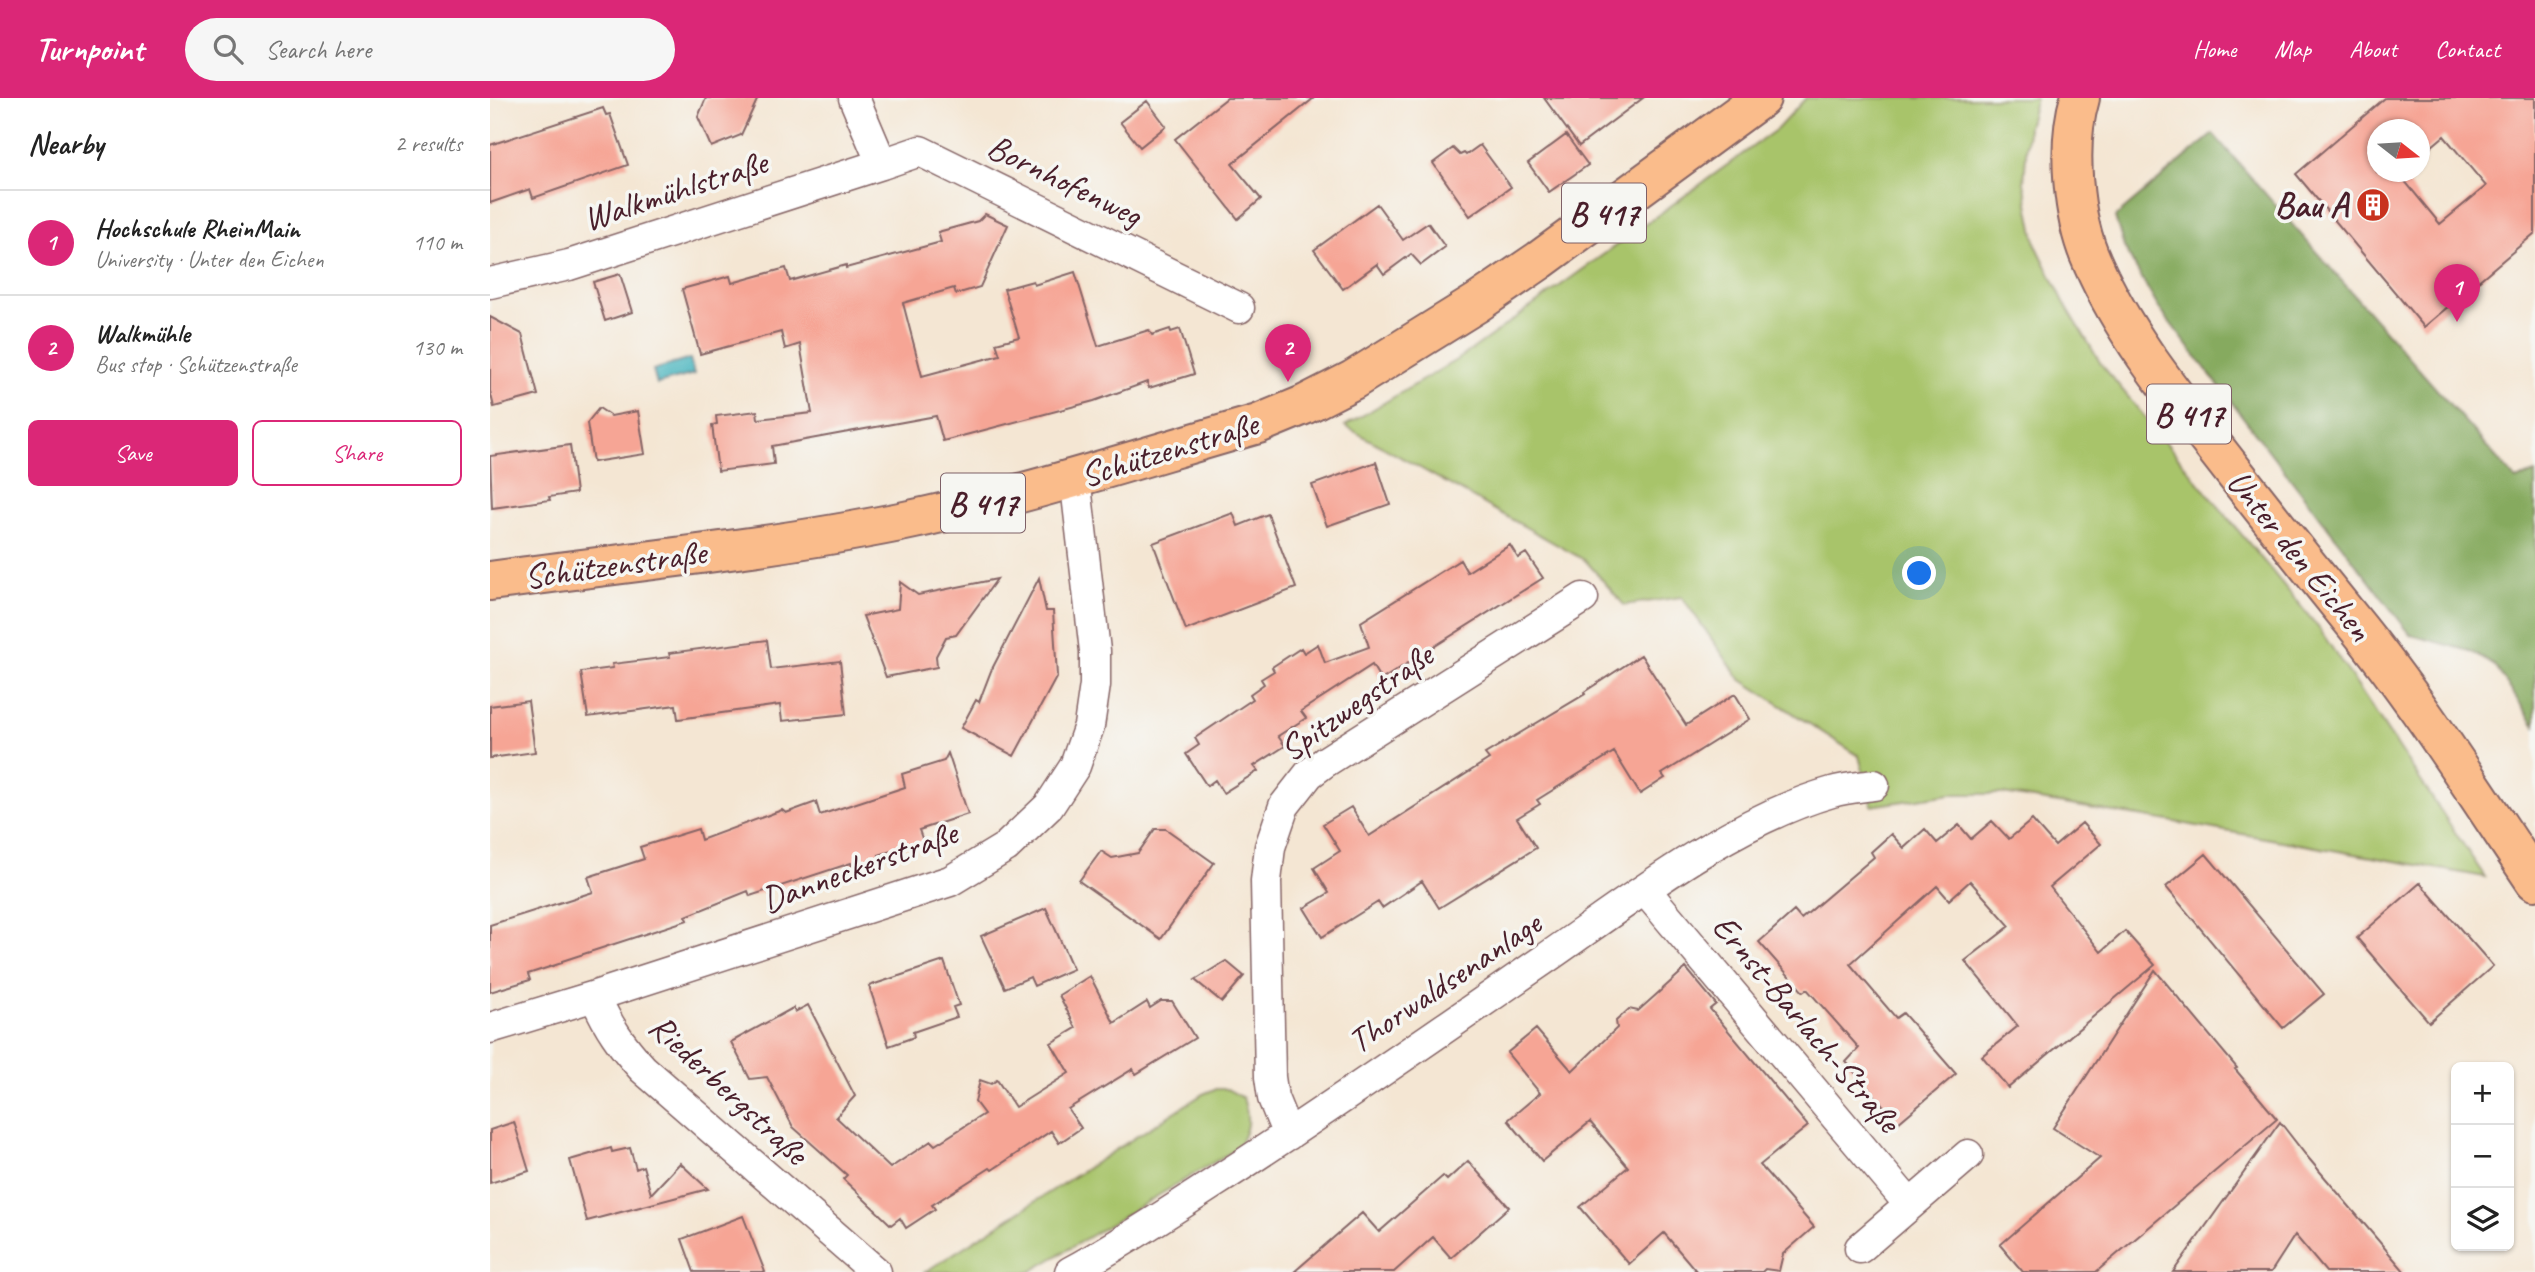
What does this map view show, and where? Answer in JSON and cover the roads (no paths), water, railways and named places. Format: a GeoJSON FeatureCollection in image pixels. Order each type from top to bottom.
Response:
{"type":"FeatureCollection","features":[{"type":"Feature","properties":{"kind":"main road","name":"Schützenstraße"},"geometry":{"type":"LineString","coordinates":[[490,581],[827,536],[972,506],[1258,424],[1353,380],[1466,310],[1541,260],[1761,98]]}},
{"type":"Feature","properties":{"kind":"main road","name":"Unter den Eichen"},"geometry":{"type":"LineString","coordinates":[[2080,98],[2073,149],[2075,187],[2080,224],[2091,261],[2106,291],[2142,351],[2191,418],[2404,687],[2535,881]]}},
{"type":"Feature","properties":{"kind":"street"},"geometry":{"type":"LineString","coordinates":[[854,98],[882,164]]}},
{"type":"Feature","properties":{"kind":"street","name":"Bornhofenweg"},"geometry":{"type":"LineString","coordinates":[[882,164],[920,151],[1239,308]]}},
{"type":"Feature","properties":{"kind":"street","name":"Walkmühlstraße"},"geometry":{"type":"LineString","coordinates":[[490,283],[569,265],[882,164]]}},
{"type":"Feature","properties":{"kind":"street","name":"Danneckerstraße"},"geometry":{"type":"LineString","coordinates":[[595,996],[950,881],[1006,847],[1049,806],[1075,766],[1089,726],[1095,685],[1095,650],[1075,477]]}},
{"type":"Feature","properties":{"kind":"street","name":"Spitzwegstraße"},"geometry":{"type":"LineString","coordinates":[[1289,1135],[1273,1098],[1268,1042],[1266,881],[1270,847],[1284,806],[1309,774],[1325,762],[1583,598]]}},
{"type":"Feature","properties":{"kind":"street","name":"Thorwaldsenanlage"},"geometry":{"type":"LineString","coordinates":[[1070,1272],[1120,1244],[1289,1135],[1645,890],[1721,841],[1769,815],[1835,791],[1874,785]]}},
{"type":"Feature","properties":{"kind":"street","name":"Ernst-Barlach-Straße"},"geometry":{"type":"LineString","coordinates":[[1645,890],[1910,1205]]}},
{"type":"Feature","properties":{"kind":"street"},"geometry":{"type":"LineString","coordinates":[[490,1028],[595,996]]}},
{"type":"Feature","properties":{"kind":"street","name":"Riederbergstraße"},"geometry":{"type":"LineString","coordinates":[[595,996],[606,1022],[621,1045],[643,1069],[876,1272]]}},
{"type":"Feature","properties":{"kind":"street"},"geometry":{"type":"LineString","coordinates":[[1860,1248],[1968,1155]]}},
{"type":"Feature","properties":{"kind":"water"},"geometry":{"type":"Polygon","coordinates":[[[690,359],[694,374],[657,384],[653,370],[690,359]]]}},
{"type":"Feature","properties":{"kind":"place","name":"Bau A"},"geometry":{"type":"Point","coordinates":[2373,205]}},
{"type":"Feature","properties":{"kind":"place","name":"Hochschule RheinMain"},"geometry":{"type":"Point","coordinates":[2457,322]}},
{"type":"Feature","properties":{"kind":"place","name":"Walkmühle"},"geometry":{"type":"Point","coordinates":[1288,382]}}]}
